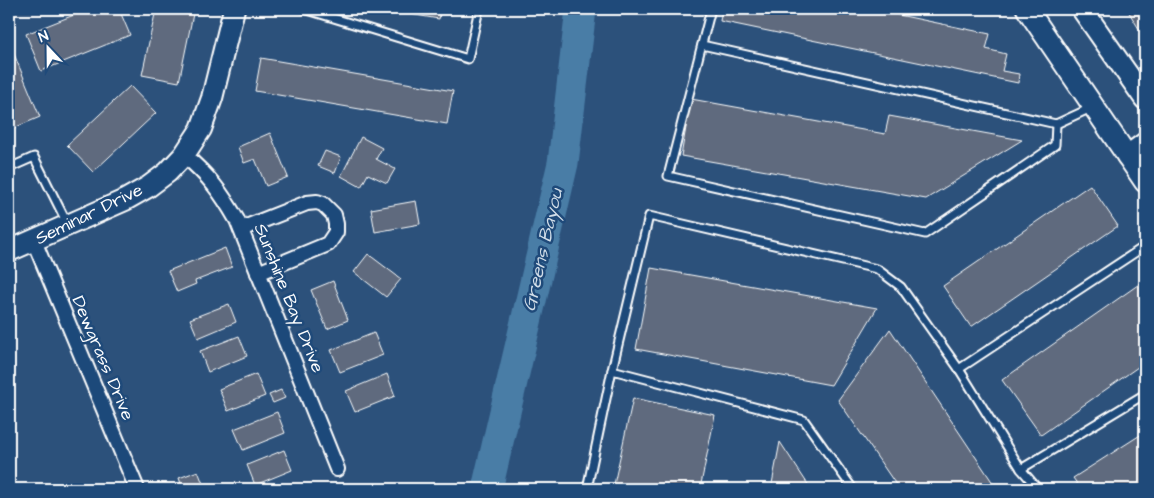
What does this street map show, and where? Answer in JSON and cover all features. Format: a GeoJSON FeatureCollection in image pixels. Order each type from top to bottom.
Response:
{"type":"FeatureCollection","features":[{"type":"Feature","properties":{"kind":"street","name":"Seminar Drive"},"geometry":{"type":"LineString","coordinates":[[9,251],[124,200],[148,187],[168,172],[184,155],[201,129],[212,98],[234,9]]}},
{"type":"Feature","properties":{"kind":"street"},"geometry":{"type":"LineString","coordinates":[[1027,9],[1145,182]]}},
{"type":"Feature","properties":{"kind":"street"},"geometry":{"type":"LineString","coordinates":[[1082,9],[1140,89]]}},
{"type":"Feature","properties":{"kind":"street"},"geometry":{"type":"LineString","coordinates":[[1127,156],[1145,143]]}},
{"type":"Feature","properties":{"kind":"street","name":"Sunshine Bay Drive"},"geometry":{"type":"LineString","coordinates":[[184,155],[201,169],[213,183],[232,212],[338,469]]}},
{"type":"Feature","properties":{"kind":"street"},"geometry":{"type":"LineString","coordinates":[[240,229],[306,203],[316,202],[324,204],[334,215],[336,232],[328,244],[258,273]]}},
{"type":"Feature","properties":{"kind":"street","name":"Dewgrass Drive"},"geometry":{"type":"LineString","coordinates":[[34,241],[137,489]]}},
{"type":"Feature","properties":{"kind":"lane"},"geometry":{"type":"LineString","coordinates":[[304,9],[468,59],[479,9]]}},
{"type":"Feature","properties":{"kind":"lane"},"geometry":{"type":"LineString","coordinates":[[710,9],[668,176],[925,234],[1055,145],[1056,124]]}},
{"type":"Feature","properties":{"kind":"lane"},"geometry":{"type":"LineString","coordinates":[[702,45],[1056,124],[1093,107]]}},
{"type":"Feature","properties":{"kind":"lane"},"geometry":{"type":"LineString","coordinates":[[9,168],[34,157],[68,225]]}},
{"type":"Feature","properties":{"kind":"lane"},"geometry":{"type":"LineString","coordinates":[[587,489],[612,370],[649,216],[877,268],[901,288],[959,369],[1021,469],[1038,489]]}},
{"type":"Feature","properties":{"kind":"lane"},"geometry":{"type":"LineString","coordinates":[[959,369],[1145,246]]}},
{"type":"Feature","properties":{"kind":"lane"},"geometry":{"type":"LineString","coordinates":[[612,370],[804,420],[853,489]]}},
{"type":"Feature","properties":{"kind":"lane"},"geometry":{"type":"LineString","coordinates":[[1021,469],[1145,394]]}},
{"type":"Feature","properties":{"kind":"building"},"geometry":{"type":"Polygon","coordinates":[[[89,9],[119,9],[130,35],[41,71],[26,34],[89,9]]]}},
{"type":"Feature","properties":{"kind":"building"},"geometry":{"type":"Polygon","coordinates":[[[156,9],[194,9],[179,82],[142,75],[156,9]]]}},
{"type":"Feature","properties":{"kind":"building"},"geometry":{"type":"Polygon","coordinates":[[[380,9],[441,9],[439,19],[380,9]]]}},
{"type":"Feature","properties":{"kind":"building"},"geometry":{"type":"Polygon","coordinates":[[[722,9],[870,9],[990,34],[986,49],[1006,54],[1002,71],[1019,74],[1018,83],[720,21],[722,9]]]}},
{"type":"Feature","properties":{"kind":"building"},"geometry":{"type":"Polygon","coordinates":[[[1127,9],[1145,9],[1145,39],[1127,9]]]}},
{"type":"Feature","properties":{"kind":"building"},"geometry":{"type":"Polygon","coordinates":[[[9,42],[40,117],[9,130],[9,42]]]}},
{"type":"Feature","properties":{"kind":"building"},"geometry":{"type":"Polygon","coordinates":[[[261,58],[453,91],[447,124],[255,91],[261,58]]]}},
{"type":"Feature","properties":{"kind":"building"},"geometry":{"type":"Polygon","coordinates":[[[130,86],[156,113],[93,172],[67,145],[130,86]]]}},
{"type":"Feature","properties":{"kind":"building"},"geometry":{"type":"Polygon","coordinates":[[[691,99],[885,134],[889,116],[1022,140],[926,199],[681,156],[691,99]]]}},
{"type":"Feature","properties":{"kind":"building"},"geometry":{"type":"Polygon","coordinates":[[[270,133],[288,177],[266,186],[255,159],[244,163],[238,147],[270,133]]]}},
{"type":"Feature","properties":{"kind":"building"},"geometry":{"type":"Polygon","coordinates":[[[361,137],[382,148],[376,159],[395,169],[387,183],[368,174],[361,187],[341,176],[361,137]]]}},
{"type":"Feature","properties":{"kind":"building"},"geometry":{"type":"Polygon","coordinates":[[[325,151],[341,157],[335,173],[318,166],[325,151]]]}},
{"type":"Feature","properties":{"kind":"building"},"geometry":{"type":"Polygon","coordinates":[[[1090,185],[1118,226],[971,327],[943,286],[1090,185]]]}},
{"type":"Feature","properties":{"kind":"building"},"geometry":{"type":"Polygon","coordinates":[[[416,201],[420,224],[375,232],[371,209],[416,201]]]}},
{"type":"Feature","properties":{"kind":"building"},"geometry":{"type":"Polygon","coordinates":[[[225,248],[232,267],[195,281],[196,284],[177,292],[168,271],[225,248]]]}},
{"type":"Feature","properties":{"kind":"building"},"geometry":{"type":"Polygon","coordinates":[[[368,254],[401,279],[386,297],[354,272],[368,254]]]}},
{"type":"Feature","properties":{"kind":"building"},"geometry":{"type":"Polygon","coordinates":[[[651,268],[877,308],[831,385],[636,349],[651,268]]]}},
{"type":"Feature","properties":{"kind":"building"},"geometry":{"type":"Polygon","coordinates":[[[1145,280],[1145,362],[1041,435],[1002,380],[1145,280]]]}},
{"type":"Feature","properties":{"kind":"building"},"geometry":{"type":"Polygon","coordinates":[[[333,281],[348,320],[327,329],[311,290],[333,281]]]}},
{"type":"Feature","properties":{"kind":"building"},"geometry":{"type":"Polygon","coordinates":[[[229,304],[236,322],[198,338],[190,319],[229,304]]]}},
{"type":"Feature","properties":{"kind":"building"},"geometry":{"type":"Polygon","coordinates":[[[890,329],[997,489],[899,489],[838,400],[890,329]]]}},
{"type":"Feature","properties":{"kind":"building"},"geometry":{"type":"Polygon","coordinates":[[[374,333],[383,355],[340,372],[331,350],[374,333]]]}},
{"type":"Feature","properties":{"kind":"building"},"geometry":{"type":"Polygon","coordinates":[[[239,336],[247,356],[208,372],[200,351],[239,336]]]}},
{"type":"Feature","properties":{"kind":"building"},"geometry":{"type":"Polygon","coordinates":[[[256,374],[265,396],[228,411],[219,389],[256,374]]]}},
{"type":"Feature","properties":{"kind":"building"},"geometry":{"type":"Polygon","coordinates":[[[387,374],[395,396],[355,412],[346,391],[387,374]]]}},
{"type":"Feature","properties":{"kind":"building"},"geometry":{"type":"Polygon","coordinates":[[[281,390],[285,398],[273,403],[269,395],[281,390]]]}},
{"type":"Feature","properties":{"kind":"building"},"geometry":{"type":"Polygon","coordinates":[[[633,398],[715,415],[700,489],[613,489],[633,398]]]}},
{"type":"Feature","properties":{"kind":"building"},"geometry":{"type":"Polygon","coordinates":[[[277,412],[285,433],[243,450],[234,429],[277,412]]]}},
{"type":"Feature","properties":{"kind":"building"},"geometry":{"type":"Polygon","coordinates":[[[1145,432],[1145,489],[1081,489],[1073,478],[1145,432]]]}},
{"type":"Feature","properties":{"kind":"building"},"geometry":{"type":"Polygon","coordinates":[[[780,442],[811,489],[771,489],[780,442]]]}},
{"type":"Feature","properties":{"kind":"building"},"geometry":{"type":"Polygon","coordinates":[[[284,450],[292,470],[255,485],[247,465],[284,450]]]}},
{"type":"Feature","properties":{"kind":"building"},"geometry":{"type":"Polygon","coordinates":[[[198,471],[205,489],[183,489],[179,478],[198,471]]]}},
{"type":"Feature","properties":{"kind":"waterway","name":"Greens Bayou"},"geometry":{"type":"LineString","coordinates":[[487,489],[563,163],[581,9]]}}]}
